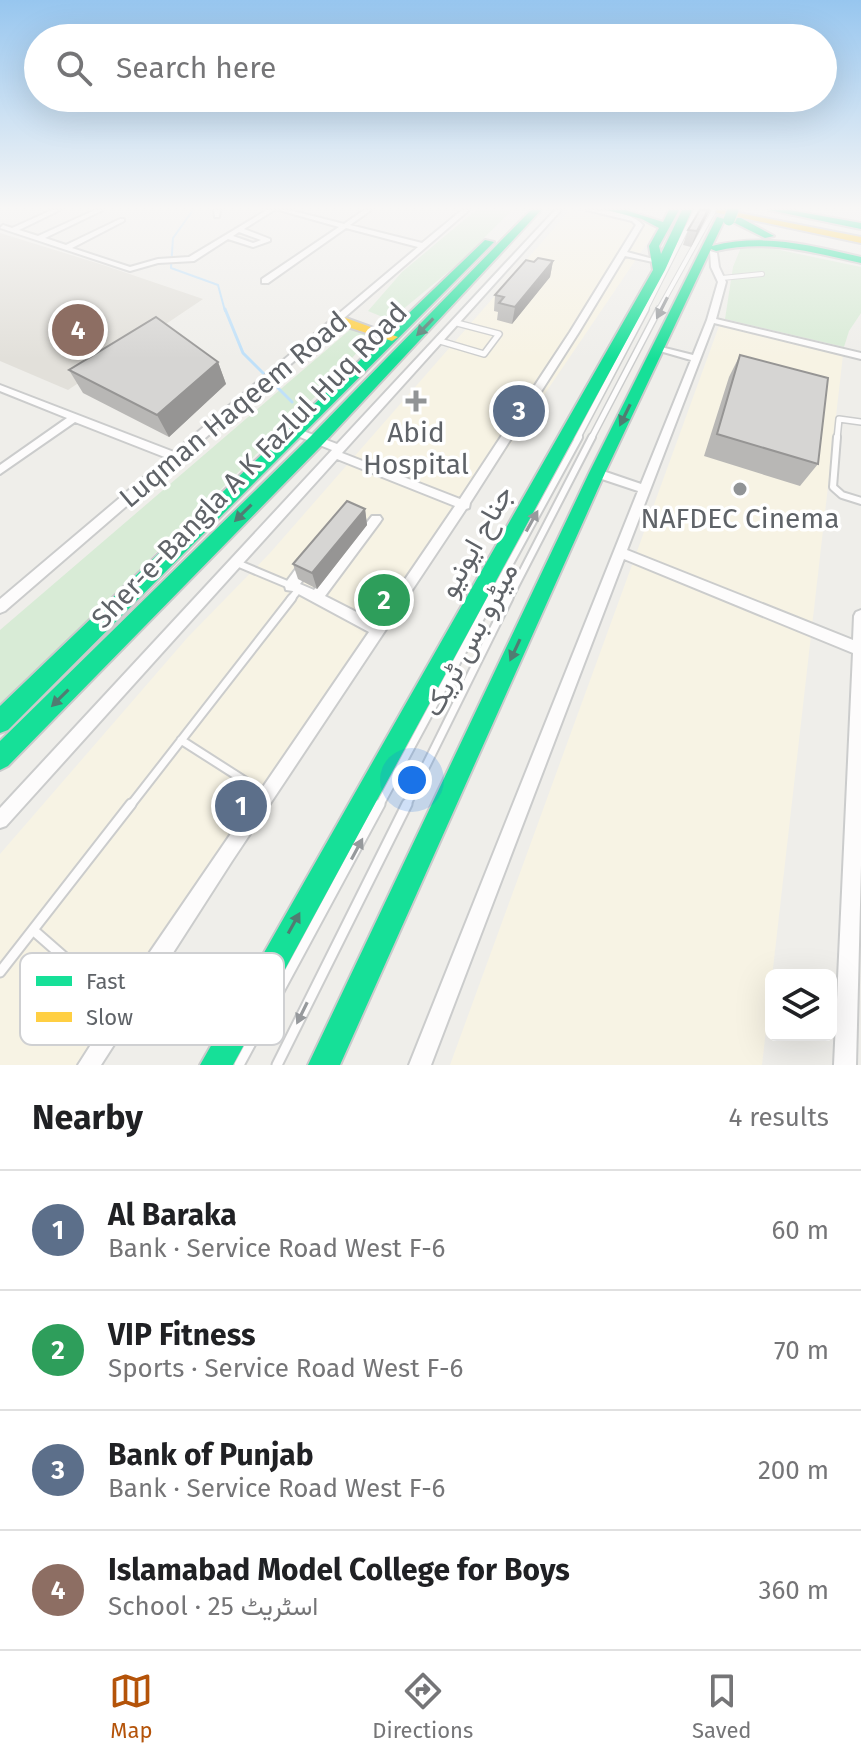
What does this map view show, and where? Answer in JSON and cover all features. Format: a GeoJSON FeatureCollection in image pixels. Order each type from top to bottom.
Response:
{"type":"FeatureCollection","features":[{"type":"Feature","properties":{"kind":"main road","name":"Sher-e-Bangla A K Fazlul Huq Road"},"geometry":{"type":"LineString","coordinates":[[0,722],[471,260]]}},
{"type":"Feature","properties":{"kind":"main road","name":"Sher-e-Bangla A K Fazlul Huq Road"},"geometry":{"type":"LineString","coordinates":[[0,758],[317,440],[489,260]]}},
{"type":"Feature","properties":{"kind":"main road"},"geometry":{"type":"LineString","coordinates":[[656,260],[656,265]]}},
{"type":"Feature","properties":{"kind":"main road","name":"جناح ایونیو"},"geometry":{"type":"LineString","coordinates":[[278,953],[659,260]]}},
{"type":"Feature","properties":{"kind":"main road"},"geometry":{"type":"LineString","coordinates":[[324,1065],[699,260]]}},
{"type":"Feature","properties":{"kind":"main road"},"geometry":{"type":"LineString","coordinates":[[696,265],[703,260]]}},
{"type":"Feature","properties":{"kind":"main road"},"geometry":{"type":"LineString","coordinates":[[344,316],[396,332]]}},
{"type":"Feature","properties":{"kind":"main road","name":"جناح ایونیو"},"geometry":{"type":"LineString","coordinates":[[216,1065],[227,1045]]}},
{"type":"Feature","properties":{"kind":"street"},"geometry":{"type":"LineString","coordinates":[[100,260],[127,269],[167,260]]}},
{"type":"Feature","properties":{"kind":"street"},"geometry":{"type":"LineString","coordinates":[[265,281],[296,260]]}},
{"type":"Feature","properties":{"kind":"street","name":"Luqman Haqeem Road"},"geometry":{"type":"LineString","coordinates":[[0,607],[408,260]]}},
{"type":"Feature","properties":{"kind":"street"},"geometry":{"type":"LineString","coordinates":[[0,820],[514,260]]}},
{"type":"Feature","properties":{"kind":"street"},"geometry":{"type":"LineString","coordinates":[[161,953],[465,505],[619,260]]}},
{"type":"Feature","properties":{"kind":"street"},"geometry":{"type":"LineString","coordinates":[[641,260],[656,265]]}},
{"type":"Feature","properties":{"kind":"street"},"geometry":{"type":"LineString","coordinates":[[420,1065],[697,359],[722,278],[715,267],[715,260]]}},
{"type":"Feature","properties":{"kind":"street"},"geometry":{"type":"LineString","coordinates":[[711,320],[861,356]]}},
{"type":"Feature","properties":{"kind":"street"},"geometry":{"type":"LineString","coordinates":[[657,349],[697,359]]}},
{"type":"Feature","properties":{"kind":"street"},"geometry":{"type":"LineString","coordinates":[[0,388],[175,457]]}},
{"type":"Feature","properties":{"kind":"street"},"geometry":{"type":"LineString","coordinates":[[0,470],[75,417]]}},
{"type":"Feature","properties":{"kind":"street"},"geometry":{"type":"LineString","coordinates":[[294,431],[465,505]]}},
{"type":"Feature","properties":{"kind":"street"},"geometry":{"type":"LineString","coordinates":[[597,473],[644,489]]}},
{"type":"Feature","properties":{"kind":"street"},"geometry":{"type":"LineString","coordinates":[[316,598],[376,519]]}},
{"type":"Feature","properties":{"kind":"street"},"geometry":{"type":"LineString","coordinates":[[620,552],[860,649]]}},
{"type":"Feature","properties":{"kind":"street"},"geometry":{"type":"LineString","coordinates":[[317,553],[295,588],[379,630]]}},
{"type":"Feature","properties":{"kind":"street"},"geometry":{"type":"LineString","coordinates":[[845,1065],[861,616]]}},
{"type":"Feature","properties":{"kind":"street"},"geometry":{"type":"LineString","coordinates":[[89,1065],[102,1045]]}},
{"type":"Feature","properties":{"kind":"lane","name":"میٹرو بس ٹریک"},"geometry":{"type":"LineString","coordinates":[[284,982],[620,360],[671,260]]}},
{"type":"Feature","properties":{"kind":"lane","name":"میٹرو بس ٹریک"},"geometry":{"type":"LineString","coordinates":[[277,1065],[537,542],[685,260]]}},
{"type":"Feature","properties":{"kind":"lane"},"geometry":{"type":"LineString","coordinates":[[722,278],[762,274]]}},
{"type":"Feature","properties":{"kind":"lane"},"geometry":{"type":"LineString","coordinates":[[440,341],[484,354],[499,334],[457,323]]}},
{"type":"Feature","properties":{"kind":"lane"},"geometry":{"type":"LineString","coordinates":[[861,422],[839,419],[833,487],[842,495],[861,501]]}},
{"type":"Feature","properties":{"kind":"lane"},"geometry":{"type":"LineString","coordinates":[[0,972],[295,588],[237,563]]}},
{"type":"Feature","properties":{"kind":"lane"},"geometry":{"type":"LineString","coordinates":[[181,740],[267,795]]}},
{"type":"Feature","properties":{"kind":"lane"},"geometry":{"type":"LineString","coordinates":[[33,930],[59,953]]}},
{"type":"Feature","properties":{"kind":"lane","name":"میٹرو بس ٹریک"},"geometry":{"type":"LineString","coordinates":[[239,1065],[250,1045]]}},
{"type":"Feature","properties":{"kind":"shaded area"},"geometry":{"type":"Polygon","coordinates":[[[0,260],[86,260],[203,299],[68,390],[0,361],[0,260]]]}},
{"type":"Feature","properties":{"kind":"shaded area"},"geometry":{"type":"Polygon","coordinates":[[[527,260],[636,260],[165,953],[20,953],[20,1045],[103,1045],[89,1065],[0,1065],[0,854],[188,637],[270,553],[527,260]]]}},
{"type":"Feature","properties":{"kind":"shaded area"},"geometry":{"type":"Polygon","coordinates":[[[719,326],[843,355],[773,969],[765,969],[762,1065],[450,1065],[719,326]]]}},
{"type":"Feature","properties":{"kind":"green space"},"geometry":{"type":"Polygon","coordinates":[[[417,260],[462,260],[390,320],[368,311],[417,260]]]}},
{"type":"Feature","properties":{"kind":"green space"},"geometry":{"type":"Polygon","coordinates":[[[736,260],[826,260],[861,267],[861,313],[849,331],[844,347],[725,319],[736,260]]]}},
{"type":"Feature","properties":{"kind":"green space"},"geometry":{"type":"Polygon","coordinates":[[[352,328],[373,335],[330,382],[0,706],[0,630],[352,328]]]}},
{"type":"Feature","properties":{"kind":"building"},"geometry":{"type":"Polygon","coordinates":[[[526,260],[553,261],[515,307],[499,303],[504,297],[495,295],[526,260]]]}},
{"type":"Feature","properties":{"kind":"building"},"geometry":{"type":"Polygon","coordinates":[[[156,317],[218,362],[157,415],[69,370],[156,317]]]}},
{"type":"Feature","properties":{"kind":"building"},"geometry":{"type":"Polygon","coordinates":[[[740,355],[828,378],[818,464],[717,434],[740,355]]]}},
{"type":"Feature","properties":{"kind":"building"},"geometry":{"type":"Polygon","coordinates":[[[347,501],[365,509],[312,573],[293,564],[347,501]]]}},
{"type":"Feature","properties":{"kind":"waterway"},"geometry":{"type":"LineString","coordinates":[[172,260],[171,268],[218,285],[225,311]]}},
{"type":"Feature","properties":{"kind":"waterway"},"geometry":{"type":"LineString","coordinates":[[225,309],[243,353],[292,402]]}},
{"type":"Feature","properties":{"kind":"traffic: fast"},"geometry":{"type":"LineString","coordinates":[[0,722],[471,260]]}},
{"type":"Feature","properties":{"kind":"traffic: fast"},"geometry":{"type":"LineString","coordinates":[[0,758],[317,440],[489,260]]}},
{"type":"Feature","properties":{"kind":"traffic: fast"},"geometry":{"type":"LineString","coordinates":[[657,260],[659,270]]}},
{"type":"Feature","properties":{"kind":"traffic: fast"},"geometry":{"type":"LineString","coordinates":[[278,953],[664,260]]}},
{"type":"Feature","properties":{"kind":"traffic: fast"},"geometry":{"type":"LineString","coordinates":[[324,1065],[597,473],[700,260]]}},
{"type":"Feature","properties":{"kind":"traffic: fast"},"geometry":{"type":"LineString","coordinates":[[216,1065],[227,1045]]}},
{"type":"Feature","properties":{"kind":"traffic: slow"},"geometry":{"type":"LineString","coordinates":[[339,320],[392,337]]}},
{"type":"Feature","properties":{"kind":"place","name":"Islamabad Model College for Boys"},"geometry":{"type":"Point","coordinates":[78,330]}},
{"type":"Feature","properties":{"kind":"place","name":"Abid Hospital"},"geometry":{"type":"Point","coordinates":[416,401]}},
{"type":"Feature","properties":{"kind":"place","name":"Bank of Punjab"},"geometry":{"type":"Point","coordinates":[519,411]}},
{"type":"Feature","properties":{"kind":"place","name":"NAFDEC Cinema"},"geometry":{"type":"Point","coordinates":[740,489]}},
{"type":"Feature","properties":{"kind":"place","name":"VIP Fitness"},"geometry":{"type":"Point","coordinates":[384,600]}},
{"type":"Feature","properties":{"kind":"place","name":"Al Baraka"},"geometry":{"type":"Point","coordinates":[241,806]}}]}
